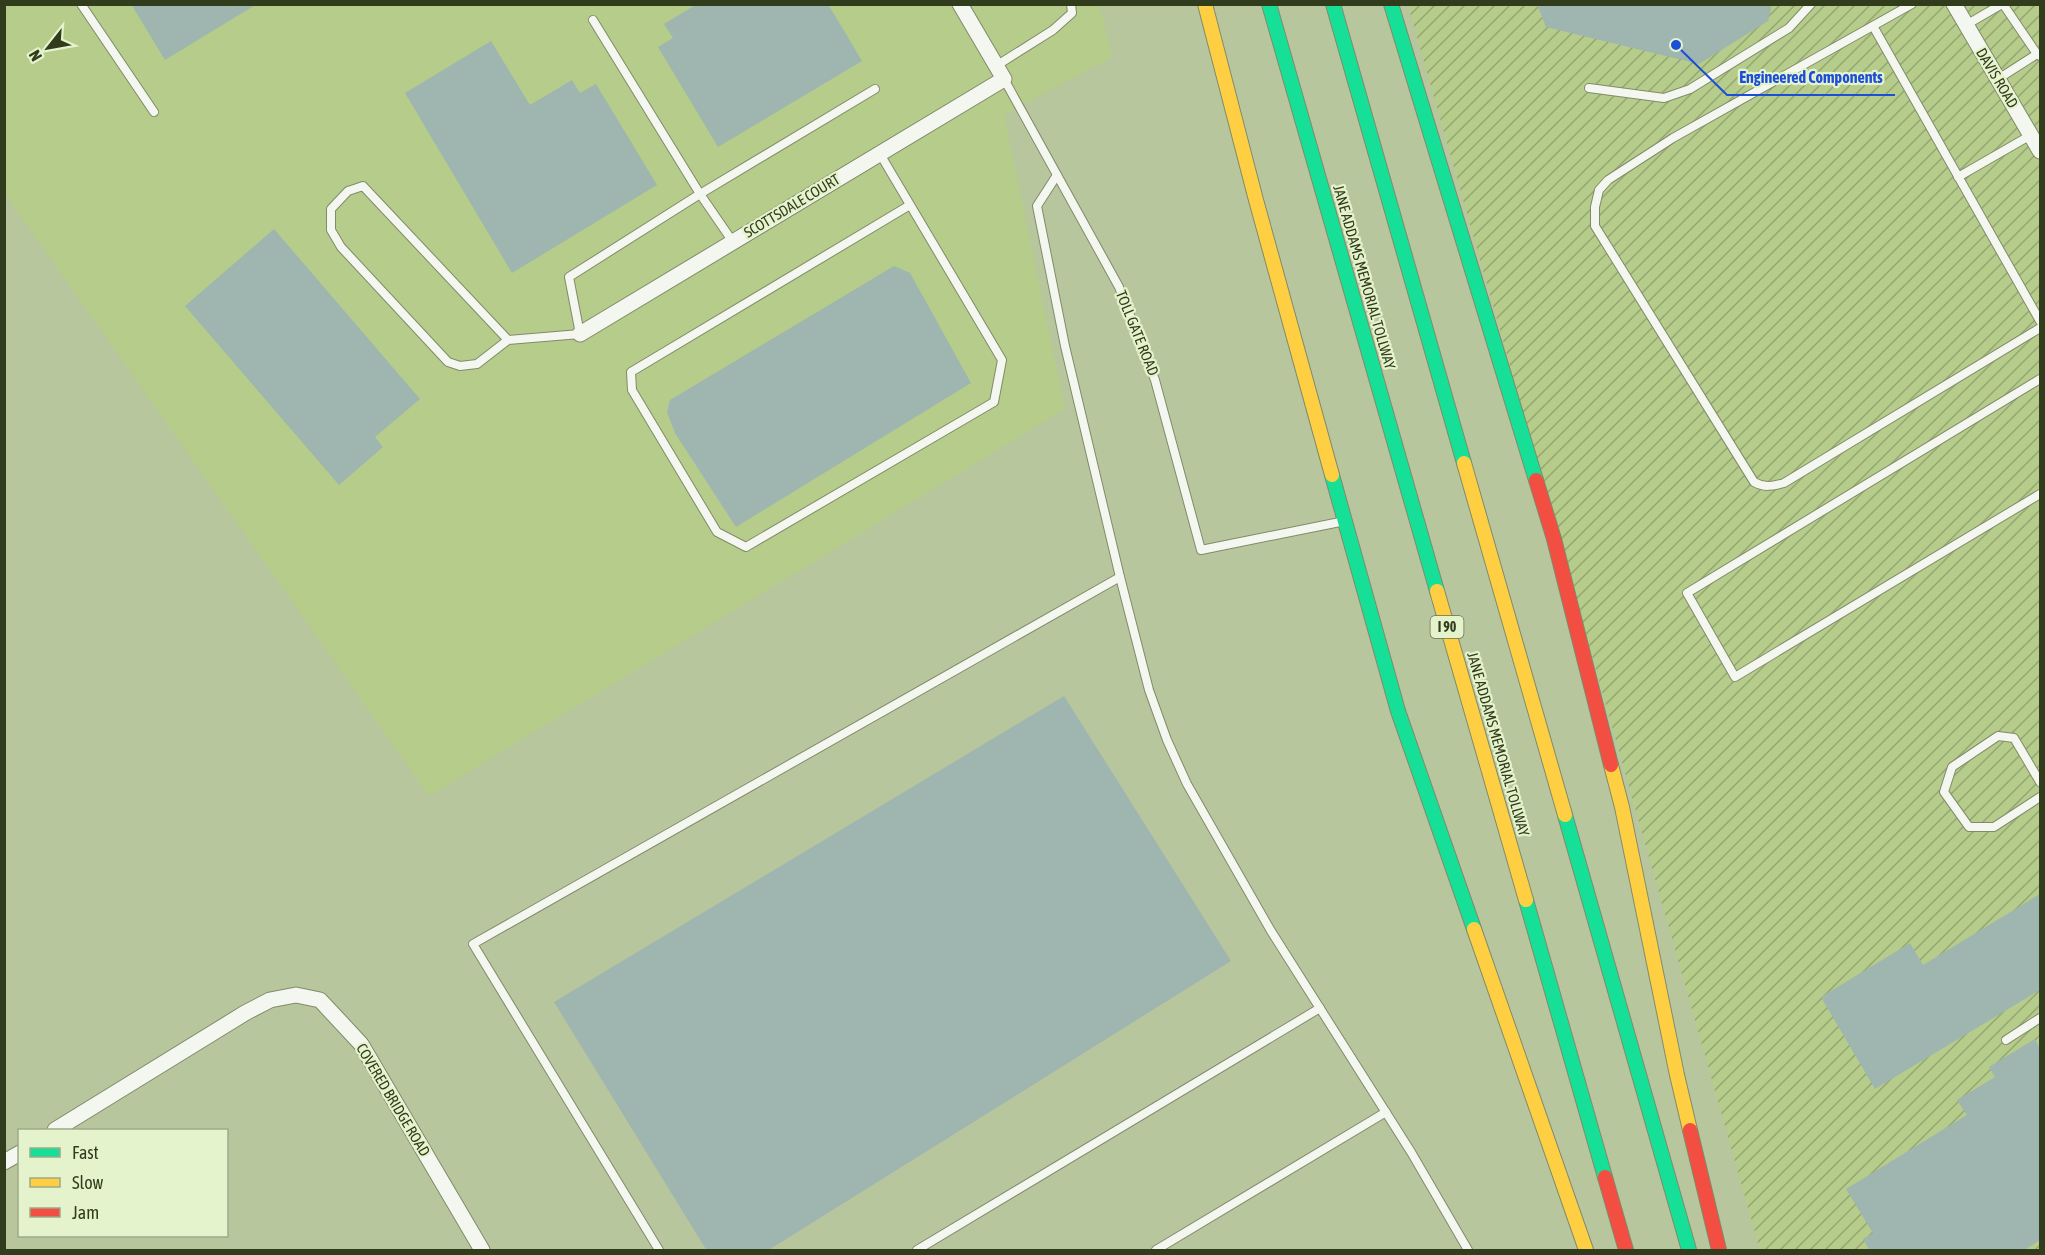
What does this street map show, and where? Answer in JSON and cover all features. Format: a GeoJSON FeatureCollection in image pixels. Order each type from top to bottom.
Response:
{"type":"FeatureCollection","features":[{"type":"Feature","properties":{"kind":"highway"},"geometry":{"type":"LineString","coordinates":[[1205,4],[1256,200],[1398,711],[1586,1251]]}},
{"type":"Feature","properties":{"kind":"highway","name":"JANE ADDAMS MEMORIAL TOLLWAY"},"geometry":{"type":"LineString","coordinates":[[1269,4],[1626,1251]]}},
{"type":"Feature","properties":{"kind":"highway"},"geometry":{"type":"LineString","coordinates":[[1333,4],[1689,1251]]}},
{"type":"Feature","properties":{"kind":"highway"},"geometry":{"type":"LineString","coordinates":[[1391,4],[1554,539],[1623,807],[1677,1075],[1719,1251]]}},
{"type":"Feature","properties":{"kind":"street","name":"TOLL GATE ROAD"},"geometry":{"type":"LineString","coordinates":[[960,4],[1000,73]]}},
{"type":"Feature","properties":{"kind":"street","name":"DAVIS ROAD"},"geometry":{"type":"LineString","coordinates":[[1954,4],[2038,146]]}},
{"type":"Feature","properties":{"kind":"street","name":"SCOTTSDALE COURT"},"geometry":{"type":"LineString","coordinates":[[580,334],[880,154],[1000,73]]}},
{"type":"Feature","properties":{"kind":"street","name":"COVERED BRIDGE ROAD"},"geometry":{"type":"LineString","coordinates":[[59,1129],[245,1013],[270,1000],[296,996],[320,1000],[361,1044],[482,1251]]}},
{"type":"Feature","properties":{"kind":"street"},"geometry":{"type":"LineString","coordinates":[[4,1162],[18,1154]]}},
{"type":"Feature","properties":{"kind":"lane"},"geometry":{"type":"LineString","coordinates":[[81,4],[154,112]]}},
{"type":"Feature","properties":{"kind":"lane"},"geometry":{"type":"LineString","coordinates":[[1000,73],[1072,14],[1071,4]]}},
{"type":"Feature","properties":{"kind":"lane"},"geometry":{"type":"LineString","coordinates":[[1589,88],[1664,98],[1678,94],[1690,89],[1789,28],[1811,4]]}},
{"type":"Feature","properties":{"kind":"lane"},"geometry":{"type":"LineString","coordinates":[[1912,4],[1673,138],[1608,180],[1599,190],[1595,207],[1595,226],[1754,482],[1760,486],[1771,487],[1784,483],[2040,328]]}},
{"type":"Feature","properties":{"kind":"lane"},"geometry":{"type":"LineString","coordinates":[[1966,25],[2002,4],[2039,55],[1998,78]]}},
{"type":"Feature","properties":{"kind":"lane"},"geometry":{"type":"LineString","coordinates":[[593,20],[700,194],[733,242]]}},
{"type":"Feature","properties":{"kind":"lane"},"geometry":{"type":"LineString","coordinates":[[1873,26],[2040,321]]}},
{"type":"Feature","properties":{"kind":"lane","name":"TOLL GATE ROAD"},"geometry":{"type":"LineString","coordinates":[[1000,73],[1119,287],[1155,380],[1201,550],[1345,521]]}},
{"type":"Feature","properties":{"kind":"lane"},"geometry":{"type":"LineString","coordinates":[[508,340],[363,186],[348,191],[331,209],[331,230],[341,247],[448,362],[460,366],[477,364],[508,340],[580,334],[569,277],[700,194],[875,89]]}},
{"type":"Feature","properties":{"kind":"lane"},"geometry":{"type":"LineString","coordinates":[[1958,177],[2038,146]]}},
{"type":"Feature","properties":{"kind":"lane"},"geometry":{"type":"LineString","coordinates":[[880,154],[1002,360],[994,402],[746,547],[717,532],[632,390],[631,372],[910,205]]}},
{"type":"Feature","properties":{"kind":"lane"},"geometry":{"type":"LineString","coordinates":[[1057,175],[1037,206],[1065,346],[1120,577],[1149,690],[1167,740],[1186,784],[1271,931],[1386,1113],[1468,1251]]}},
{"type":"Feature","properties":{"kind":"lane"},"geometry":{"type":"LineString","coordinates":[[2040,380],[1687,593],[1735,677],[2040,494]]}},
{"type":"Feature","properties":{"kind":"lane"},"geometry":{"type":"LineString","coordinates":[[659,1251],[472,944],[1120,577]]}},
{"type":"Feature","properties":{"kind":"lane"},"geometry":{"type":"LineString","coordinates":[[2040,782],[2014,738],[1998,736],[1952,767],[1944,792],[1970,827],[1994,827],[2040,797]]}},
{"type":"Feature","properties":{"kind":"lane"},"geometry":{"type":"LineString","coordinates":[[917,1251],[1320,1008]]}},
{"type":"Feature","properties":{"kind":"lane"},"geometry":{"type":"LineString","coordinates":[[2006,1040],[2040,1018]]}},
{"type":"Feature","properties":{"kind":"lane"},"geometry":{"type":"LineString","coordinates":[[1156,1251],[1386,1113]]}},
{"type":"Feature","properties":{"kind":"shaded area"},"geometry":{"type":"Polygon","coordinates":[[[4,5],[1100,5],[1112,57],[1004,115],[1065,409],[429,796],[5,194],[4,5]]]}},
{"type":"Feature","properties":{"kind":"shaded area"},"geometry":{"type":"Polygon","coordinates":[[[1408,5],[2040,5],[2040,1250],[1760,1250],[1408,5]]]}},
{"type":"Feature","properties":{"kind":"building"},"geometry":{"type":"Polygon","coordinates":[[[131,4],[257,4],[165,60],[131,4]]]}},
{"type":"Feature","properties":{"kind":"building"},"geometry":{"type":"Polygon","coordinates":[[[697,4],[828,4],[862,61],[718,147],[658,47],[673,38],[664,24],[697,4]]]}},
{"type":"Feature","properties":{"kind":"building"},"geometry":{"type":"Polygon","coordinates":[[[1537,4],[1772,4],[1768,21],[1699,64],[1546,27],[1537,4]]]}},
{"type":"Feature","properties":{"kind":"building"},"geometry":{"type":"Polygon","coordinates":[[[491,41],[530,105],[572,80],[580,93],[596,84],[657,185],[512,273],[405,93],[491,41]]]}},
{"type":"Feature","properties":{"kind":"building"},"geometry":{"type":"Polygon","coordinates":[[[274,229],[420,399],[375,437],[383,447],[339,485],[185,306],[274,229]]]}},
{"type":"Feature","properties":{"kind":"building"},"geometry":{"type":"Polygon","coordinates":[[[894,266],[910,273],[971,383],[736,527],[675,433],[667,412],[670,400],[894,266]]]}},
{"type":"Feature","properties":{"kind":"building"},"geometry":{"type":"Polygon","coordinates":[[[1064,696],[1231,961],[767,1251],[707,1251],[554,1002],[1064,696]]]}},
{"type":"Feature","properties":{"kind":"building"},"geometry":{"type":"Polygon","coordinates":[[[2040,894],[2040,990],[1875,1089],[1821,997],[1910,943],[1923,965],[2040,894]]]}},
{"type":"Feature","properties":{"kind":"building"},"geometry":{"type":"Polygon","coordinates":[[[2035,1039],[2040,1049],[2040,1240],[2023,1251],[1870,1251],[1863,1239],[1873,1233],[1846,1189],[1967,1115],[1957,1100],[1995,1077],[1989,1067],[2035,1039]]]}},
{"type":"Feature","properties":{"kind":"traffic: fast"},"geometry":{"type":"LineString","coordinates":[[1269,4],[1437,591]]}},
{"type":"Feature","properties":{"kind":"traffic: fast"},"geometry":{"type":"LineString","coordinates":[[1333,4],[1464,463]]}},
{"type":"Feature","properties":{"kind":"traffic: fast"},"geometry":{"type":"LineString","coordinates":[[1391,4],[1536,480]]}},
{"type":"Feature","properties":{"kind":"traffic: fast"},"geometry":{"type":"LineString","coordinates":[[1332,475],[1398,711],[1474,929]]}},
{"type":"Feature","properties":{"kind":"traffic: fast"},"geometry":{"type":"LineString","coordinates":[[1565,815],[1689,1250]]}},
{"type":"Feature","properties":{"kind":"traffic: fast"},"geometry":{"type":"LineString","coordinates":[[1526,900],[1605,1177]]}},
{"type":"Feature","properties":{"kind":"traffic: slow"},"geometry":{"type":"LineString","coordinates":[[1205,4],[1332,475]]}},
{"type":"Feature","properties":{"kind":"traffic: slow"},"geometry":{"type":"LineString","coordinates":[[1464,463],[1565,815]]}},
{"type":"Feature","properties":{"kind":"traffic: slow"},"geometry":{"type":"LineString","coordinates":[[1437,591],[1526,900]]}},
{"type":"Feature","properties":{"kind":"traffic: slow"},"geometry":{"type":"LineString","coordinates":[[1611,765],[1622,807],[1690,1130]]}},
{"type":"Feature","properties":{"kind":"traffic: slow"},"geometry":{"type":"LineString","coordinates":[[1474,929],[1586,1250]]}},
{"type":"Feature","properties":{"kind":"traffic: jam"},"geometry":{"type":"LineString","coordinates":[[1536,480],[1554,539],[1611,765]]}},
{"type":"Feature","properties":{"kind":"traffic: jam"},"geometry":{"type":"LineString","coordinates":[[1690,1130],[1719,1250]]}},
{"type":"Feature","properties":{"kind":"traffic: jam"},"geometry":{"type":"LineString","coordinates":[[1605,1177],[1626,1250]]}},
{"type":"Feature","properties":{"kind":"place","name":"Engineered Components"},"geometry":{"type":"Point","coordinates":[1676,45]}}]}
